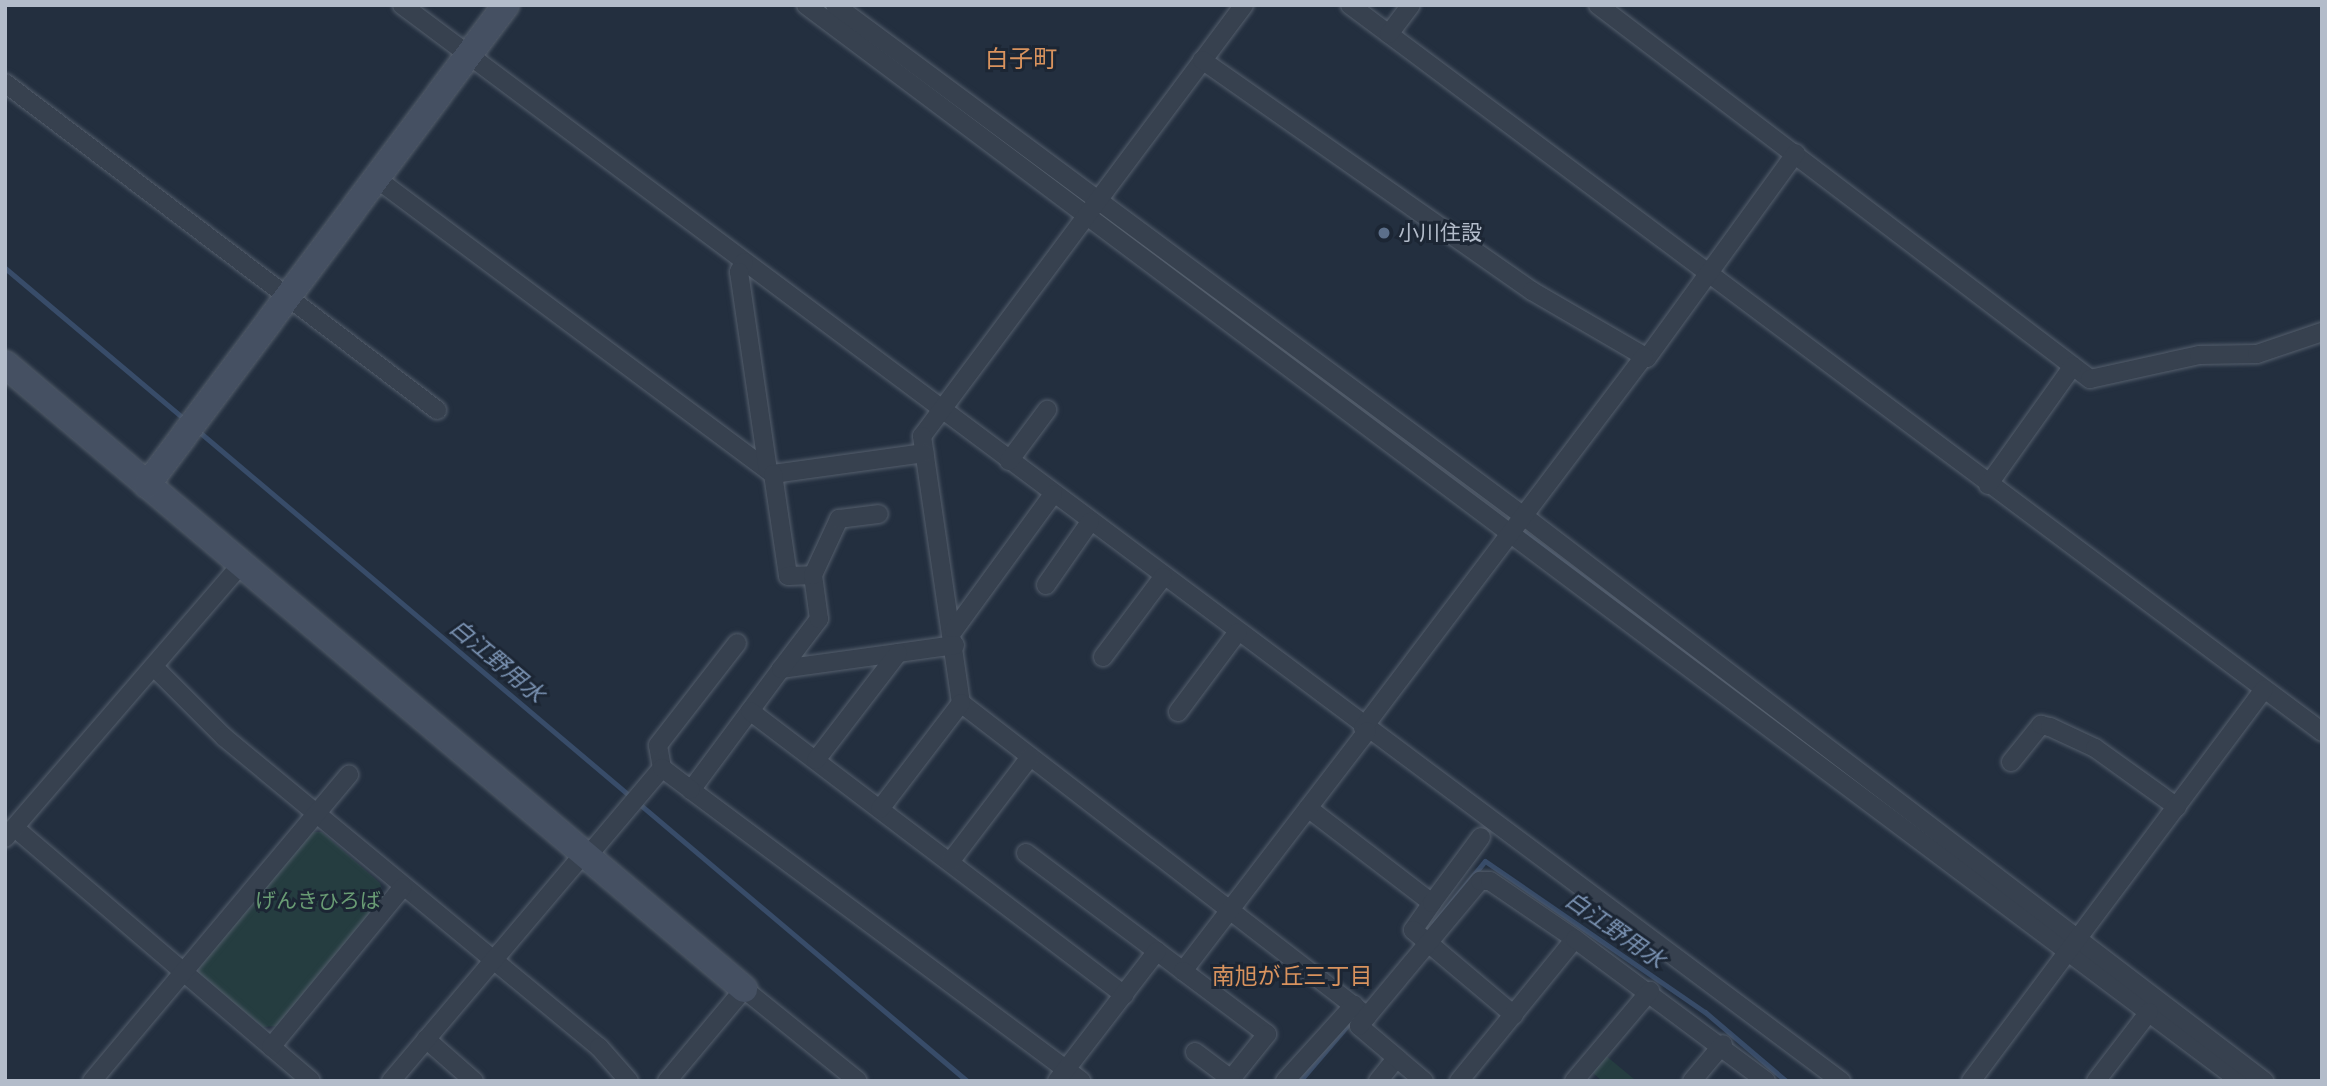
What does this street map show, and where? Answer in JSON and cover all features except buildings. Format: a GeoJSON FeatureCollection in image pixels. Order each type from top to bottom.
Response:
{"type":"FeatureCollection","features":[{"type":"Feature","properties":{"kind":"street"},"geometry":{"type":"LineString","coordinates":[[402,5],[1365,729],[1841,1081]]}},
{"type":"Feature","properties":{"kind":"street"},"geometry":{"type":"LineString","coordinates":[[147,485],[506,5]]}},
{"type":"Feature","properties":{"kind":"street"},"geometry":{"type":"LineString","coordinates":[[806,5],[1085,215],[1518,526]]}},
{"type":"Feature","properties":{"kind":"street"},"geometry":{"type":"LineString","coordinates":[[835,5],[1096,200],[1518,526],[2073,944],[2264,1081]]}},
{"type":"Feature","properties":{"kind":"street"},"geometry":{"type":"LineString","coordinates":[[880,809],[961,703],[955,637],[922,436],[1244,5]]}},
{"type":"Feature","properties":{"kind":"street"},"geometry":{"type":"LineString","coordinates":[[1350,5],[1988,485],[2322,732]]}},
{"type":"Feature","properties":{"kind":"street"},"geometry":{"type":"LineString","coordinates":[[1389,34],[1411,5]]}},
{"type":"Feature","properties":{"kind":"street"},"geometry":{"type":"LineString","coordinates":[[1598,5],[2090,379],[2199,355],[2257,354],[2322,332]]}},
{"type":"Feature","properties":{"kind":"street"},"geometry":{"type":"LineString","coordinates":[[1202,60],[1532,291],[1644,356]]}},
{"type":"Feature","properties":{"kind":"street"},"geometry":{"type":"LineString","coordinates":[[5,83],[437,410]]}},
{"type":"Feature","properties":{"kind":"street"},"geometry":{"type":"LineString","coordinates":[[1183,971],[1308,808],[1644,356],[1709,274],[1796,153]]}},
{"type":"Feature","properties":{"kind":"street"},"geometry":{"type":"LineString","coordinates":[[377,179],[770,472],[925,453]]}},
{"type":"Feature","properties":{"kind":"street"},"geometry":{"type":"LineString","coordinates":[[744,262],[739,272],[788,576],[813,575]]}},
{"type":"Feature","properties":{"kind":"street"},"geometry":{"type":"LineString","coordinates":[[5,364],[585,856],[859,1081]]}},
{"type":"Feature","properties":{"kind":"street"},"geometry":{"type":"LineString","coordinates":[[1988,485],[2073,366]]}},
{"type":"Feature","properties":{"kind":"street"},"geometry":{"type":"LineString","coordinates":[[1009,461],[1046,410]]}},
{"type":"Feature","properties":{"kind":"street"},"geometry":{"type":"LineString","coordinates":[[781,669],[898,653],[955,637],[1053,494]]}},
{"type":"Feature","properties":{"kind":"street"},"geometry":{"type":"LineString","coordinates":[[691,790],[819,619],[813,575],[839,519],[880,514]]}},
{"type":"Feature","properties":{"kind":"street"},"geometry":{"type":"LineString","coordinates":[[1045,585],[1090,522]]}},
{"type":"Feature","properties":{"kind":"street"},"geometry":{"type":"LineString","coordinates":[[240,566],[155,668],[10,833],[184,972],[311,1081]]}},
{"type":"Feature","properties":{"kind":"street"},"geometry":{"type":"LineString","coordinates":[[1103,657],[1163,577]]}},
{"type":"Feature","properties":{"kind":"street"},"geometry":{"type":"LineString","coordinates":[[1178,712],[1237,633]]}},
{"type":"Feature","properties":{"kind":"street"},"geometry":{"type":"LineString","coordinates":[[737,643],[658,745],[662,768],[1062,1075],[1082,1081]]}},
{"type":"Feature","properties":{"kind":"street"},"geometry":{"type":"LineString","coordinates":[[816,760],[898,653]]}},
{"type":"Feature","properties":{"kind":"street"},"geometry":{"type":"LineString","coordinates":[[155,668],[224,737],[494,959],[629,1081]]}},
{"type":"Feature","properties":{"kind":"street"},"geometry":{"type":"LineString","coordinates":[[1971,1081],[2264,690]]}},
{"type":"Feature","properties":{"kind":"street"},"geometry":{"type":"LineString","coordinates":[[961,703],[1360,1010]]}},
{"type":"Feature","properties":{"kind":"street"},"geometry":{"type":"LineString","coordinates":[[750,711],[1124,995]]}},
{"type":"Feature","properties":{"kind":"street"},"geometry":{"type":"LineString","coordinates":[[2011,762],[2041,725],[2050,727],[2095,748],[2177,807]]}},
{"type":"Feature","properties":{"kind":"street"},"geometry":{"type":"LineString","coordinates":[[950,862],[1030,757]]}},
{"type":"Feature","properties":{"kind":"street"},"geometry":{"type":"LineString","coordinates":[[391,1081],[662,768]]}},
{"type":"Feature","properties":{"kind":"street"},"geometry":{"type":"LineString","coordinates":[[92,1081],[349,775]]}},
{"type":"Feature","properties":{"kind":"street"},"geometry":{"type":"LineString","coordinates":[[1308,808],[1432,903]]}},
{"type":"Feature","properties":{"kind":"street"},"geometry":{"type":"LineString","coordinates":[[1480,837],[1413,930],[1514,1014]]}},
{"type":"Feature","properties":{"kind":"street"},"geometry":{"type":"LineString","coordinates":[[1027,853],[1267,1034],[1231,1079],[1195,1052]]}},
{"type":"Feature","properties":{"kind":"street"},"geometry":{"type":"LineString","coordinates":[[1285,1081],[1430,943],[1480,881],[1490,881],[1650,991],[1723,1044],[1766,1081]]}},
{"type":"Feature","properties":{"kind":"street"},"geometry":{"type":"LineString","coordinates":[[271,1047],[404,887]]}},
{"type":"Feature","properties":{"kind":"street"},"geometry":{"type":"LineString","coordinates":[[1459,1081],[1575,939]]}},
{"type":"Feature","properties":{"kind":"street"},"geometry":{"type":"LineString","coordinates":[[2073,944],[2149,1012],[2240,1081]]}},
{"type":"Feature","properties":{"kind":"street"},"geometry":{"type":"LineString","coordinates":[[1062,1075],[1157,951]]}},
{"type":"Feature","properties":{"kind":"street"},"geometry":{"type":"LineString","coordinates":[[677,1077],[744,989]]}},
{"type":"Feature","properties":{"kind":"street"},"geometry":{"type":"LineString","coordinates":[[1574,1081],[1650,991]]}},
{"type":"Feature","properties":{"kind":"street"},"geometry":{"type":"LineString","coordinates":[[1360,1010],[1359,1026],[1424,1081]]}},
{"type":"Feature","properties":{"kind":"street"},"geometry":{"type":"LineString","coordinates":[[2096,1081],[2149,1012]]}},
{"type":"Feature","properties":{"kind":"street"},"geometry":{"type":"LineString","coordinates":[[426,1039],[474,1081]]}},
{"type":"Feature","properties":{"kind":"street"},"geometry":{"type":"LineString","coordinates":[[1692,1081],[1723,1044]]}},
{"type":"Feature","properties":{"kind":"street"},"geometry":{"type":"LineString","coordinates":[[1378,1081],[1396,1059]]}},
{"type":"Feature","properties":{"kind":"green space","name":"げんきひろば"},"geometry":{"type":"Polygon","coordinates":[[[309,832],[322,832],[380,883],[385,900],[278,1026],[263,1027],[199,974],[198,965],[309,832]]]}},
{"type":"Feature","properties":{"kind":"green space"},"geometry":{"type":"Polygon","coordinates":[[[1605,1055],[1634,1079],[1602,1081],[1591,1071],[1605,1055]]]}},
{"type":"Feature","properties":{"kind":"waterway","name":"白江野用水"},"geometry":{"type":"LineString","coordinates":[[5,268],[187,421]]}},
{"type":"Feature","properties":{"kind":"waterway","name":"白江野用水"},"geometry":{"type":"LineString","coordinates":[[197,430],[967,1081]]}},
{"type":"Feature","properties":{"kind":"waterway"},"geometry":{"type":"LineString","coordinates":[[1519,529],[1898,813]]}},
{"type":"Feature","properties":{"kind":"waterway","name":"白江野用水"},"geometry":{"type":"LineString","coordinates":[[1434,923],[1485,861],[1705,1012],[1786,1081]]}},
{"type":"Feature","properties":{"kind":"waterway","name":"白江野用水"},"geometry":{"type":"LineString","coordinates":[[1300,1081],[1352,1020]]}},
{"type":"Feature","properties":{"kind":"place","name":"小川住設"},"geometry":{"type":"Point","coordinates":[1384,233]}},
{"type":"Feature","properties":{"kind":"district","name":"白子町"},"geometry":{"type":"Point","coordinates":[1021,60]}},
{"type":"Feature","properties":{"kind":"district","name":"南旭が丘三丁目"},"geometry":{"type":"Point","coordinates":[1292,976]}}]}
